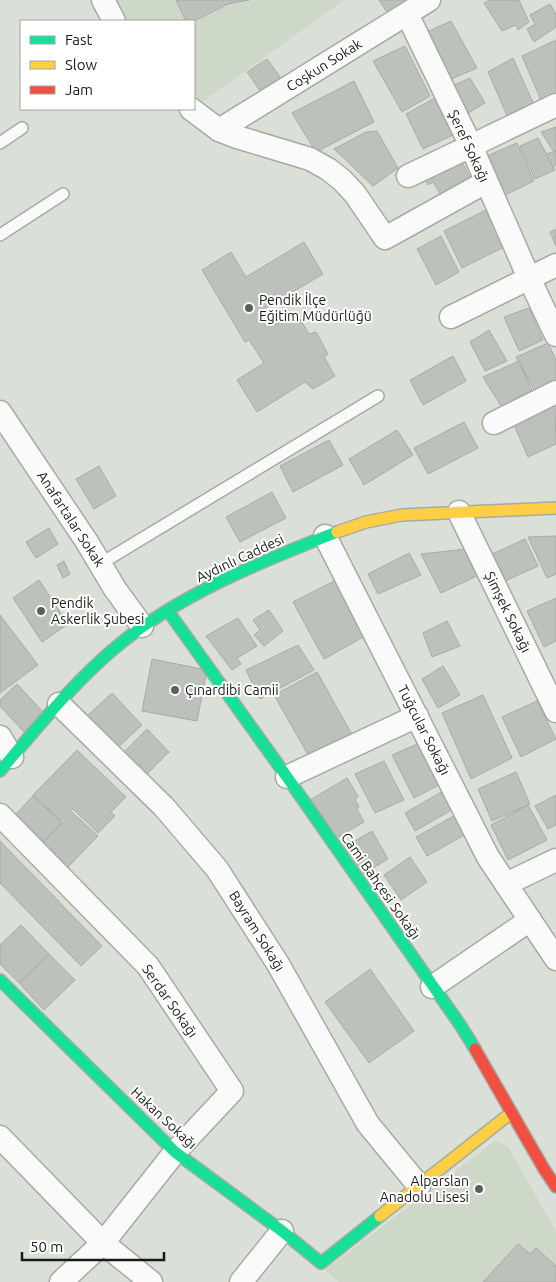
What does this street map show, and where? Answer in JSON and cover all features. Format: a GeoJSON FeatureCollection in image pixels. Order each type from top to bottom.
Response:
{"type":"FeatureCollection","features":[{"type":"Feature","properties":{"kind":"street"},"geometry":{"type":"LineString","coordinates":[[103,0],[113,20]]}},
{"type":"Feature","properties":{"kind":"street","name":"Coşkun Sokak"},"geometry":{"type":"LineString","coordinates":[[219,130],[429,0]]}},
{"type":"Feature","properties":{"kind":"street","name":"Şeref Sokağı"},"geometry":{"type":"LineString","coordinates":[[407,14],[471,146],[556,335]]}},
{"type":"Feature","properties":{"kind":"street"},"geometry":{"type":"LineString","coordinates":[[408,176],[556,104]]}},
{"type":"Feature","properties":{"kind":"street"},"geometry":{"type":"LineString","coordinates":[[192,110],[219,130],[294,153],[328,169],[355,194],[384,238],[486,182]]}},
{"type":"Feature","properties":{"kind":"street"},"geometry":{"type":"LineString","coordinates":[[451,317],[556,265]]}},
{"type":"Feature","properties":{"kind":"street"},"geometry":{"type":"LineString","coordinates":[[494,423],[556,392]]}},
{"type":"Feature","properties":{"kind":"street","name":"Anafartalar Sokak"},"geometry":{"type":"LineString","coordinates":[[0,412],[87,542],[115,589],[142,626]]}},
{"type":"Feature","properties":{"kind":"street","name":"Aydınlı Caddesi"},"geometry":{"type":"LineString","coordinates":[[6,764],[83,678],[115,647],[142,626],[168,610],[238,573],[325,536],[358,524],[393,516],[556,508]]}},
{"type":"Feature","properties":{"kind":"street","name":"Şimşek Sokağı"},"geometry":{"type":"LineString","coordinates":[[459,512],[556,711]]}},
{"type":"Feature","properties":{"kind":"street","name":"Tuğcular Sokağı"},"geometry":{"type":"LineString","coordinates":[[325,536],[488,857],[556,959]]}},
{"type":"Feature","properties":{"kind":"street","name":"Cami Bahçesi Sokağı"},"geometry":{"type":"LineString","coordinates":[[168,610],[461,1026],[556,1187]]}},
{"type":"Feature","properties":{"kind":"street","name":"Bayram Sokağı"},"geometry":{"type":"LineString","coordinates":[[59,704],[164,807],[217,869],[278,964],[368,1124],[419,1186]]}},
{"type":"Feature","properties":{"kind":"street"},"geometry":{"type":"LineString","coordinates":[[287,777],[417,716]]}},
{"type":"Feature","properties":{"kind":"street"},"geometry":{"type":"LineString","coordinates":[[0,737],[6,764]]}},
{"type":"Feature","properties":{"kind":"street","name":"Serdar Sokağı"},"geometry":{"type":"LineString","coordinates":[[0,815],[148,966],[232,1091],[175,1152]]}},
{"type":"Feature","properties":{"kind":"street"},"geometry":{"type":"LineString","coordinates":[[506,884],[556,860]]}},
{"type":"Feature","properties":{"kind":"street"},"geometry":{"type":"LineString","coordinates":[[432,986],[530,920]]}},
{"type":"Feature","properties":{"kind":"street","name":"Hakan Sokağı"},"geometry":{"type":"LineString","coordinates":[[0,980],[175,1152],[282,1231],[321,1263],[419,1186]]}},
{"type":"Feature","properties":{"kind":"street"},"geometry":{"type":"LineString","coordinates":[[419,1186],[511,1113]]}},
{"type":"Feature","properties":{"kind":"street"},"geometry":{"type":"LineString","coordinates":[[0,1137],[103,1242],[151,1282]]}},
{"type":"Feature","properties":{"kind":"street"},"geometry":{"type":"LineString","coordinates":[[61,1282],[103,1242],[175,1152]]}},
{"type":"Feature","properties":{"kind":"street"},"geometry":{"type":"LineString","coordinates":[[241,1282],[282,1231]]}},
{"type":"Feature","properties":{"kind":"lane"},"geometry":{"type":"LineString","coordinates":[[0,143],[22,128]]}},
{"type":"Feature","properties":{"kind":"lane"},"geometry":{"type":"LineString","coordinates":[[0,235],[63,194]]}},
{"type":"Feature","properties":{"kind":"lane"},"geometry":{"type":"LineString","coordinates":[[100,564],[378,396]]}},
{"type":"Feature","properties":{"kind":"shaded area"},"geometry":{"type":"Polygon","coordinates":[[[100,0],[344,0],[195,107],[195,20],[110,20],[100,0]]]}},
{"type":"Feature","properties":{"kind":"shaded area","name":"Alparslan Anadolu Lisesi"},"geometry":{"type":"Polygon","coordinates":[[[495,1141],[508,1147],[556,1231],[556,1282],[339,1282],[325,1270],[495,1141]]]}},
{"type":"Feature","properties":{"kind":"building"},"geometry":{"type":"Polygon","coordinates":[[[176,0],[249,0],[228,4],[195,20],[186,20],[176,0]]]}},
{"type":"Feature","properties":{"kind":"building"},"geometry":{"type":"Polygon","coordinates":[[[379,0],[416,0],[390,17],[379,0]]]}},
{"type":"Feature","properties":{"kind":"building"},"geometry":{"type":"Polygon","coordinates":[[[490,0],[519,0],[529,22],[518,30],[516,25],[502,31],[484,3],[490,0]]]}},
{"type":"Feature","properties":{"kind":"building"},"geometry":{"type":"Polygon","coordinates":[[[550,4],[556,14],[556,27],[534,42],[527,29],[535,24],[530,15],[550,4]]]}},
{"type":"Feature","properties":{"kind":"building"},"geometry":{"type":"Polygon","coordinates":[[[451,21],[477,68],[449,80],[425,33],[451,21]]]}},
{"type":"Feature","properties":{"kind":"building"},"geometry":{"type":"Polygon","coordinates":[[[556,40],[556,99],[543,105],[522,56],[556,40]]]}},
{"type":"Feature","properties":{"kind":"building"},"geometry":{"type":"Polygon","coordinates":[[[405,46],[430,96],[402,112],[373,61],[405,46]]]}},
{"type":"Feature","properties":{"kind":"building"},"geometry":{"type":"Polygon","coordinates":[[[513,58],[535,107],[509,120],[488,72],[513,58]]]}},
{"type":"Feature","properties":{"kind":"building"},"geometry":{"type":"Polygon","coordinates":[[[267,59],[283,81],[263,95],[247,72],[267,59]]]}},
{"type":"Feature","properties":{"kind":"building"},"geometry":{"type":"Polygon","coordinates":[[[470,78],[485,103],[465,115],[447,88],[470,78]]]}},
{"type":"Feature","properties":{"kind":"building"},"geometry":{"type":"Polygon","coordinates":[[[354,81],[374,122],[316,152],[292,113],[354,81]]]}},
{"type":"Feature","properties":{"kind":"building"},"geometry":{"type":"Polygon","coordinates":[[[435,98],[453,135],[423,149],[406,114],[435,98]]]}},
{"type":"Feature","properties":{"kind":"building"},"geometry":{"type":"Polygon","coordinates":[[[556,127],[556,151],[554,152],[541,132],[556,127]]]}},
{"type":"Feature","properties":{"kind":"building"},"geometry":{"type":"Polygon","coordinates":[[[377,131],[398,168],[373,186],[334,149],[366,132],[377,131]]]}},
{"type":"Feature","properties":{"kind":"building"},"geometry":{"type":"Polygon","coordinates":[[[538,138],[555,170],[535,179],[520,146],[538,138]]]}},
{"type":"Feature","properties":{"kind":"building"},"geometry":{"type":"Polygon","coordinates":[[[517,143],[534,181],[501,197],[484,157],[517,143]]]}},
{"type":"Feature","properties":{"kind":"building"},"geometry":{"type":"Polygon","coordinates":[[[556,151],[556,165],[553,167],[546,154],[556,151]]]}},
{"type":"Feature","properties":{"kind":"building"},"geometry":{"type":"Polygon","coordinates":[[[457,153],[471,179],[441,195],[433,182],[428,185],[422,172],[457,153]]]}},
{"type":"Feature","properties":{"kind":"building"},"geometry":{"type":"Polygon","coordinates":[[[488,209],[506,246],[462,268],[444,231],[488,209]]]}},
{"type":"Feature","properties":{"kind":"building"},"geometry":{"type":"Polygon","coordinates":[[[556,229],[556,246],[550,232],[556,229]]]}},
{"type":"Feature","properties":{"kind":"building"},"geometry":{"type":"Polygon","coordinates":[[[441,236],[459,272],[436,285],[417,249],[441,236]]]}},
{"type":"Feature","properties":{"kind":"building"},"geometry":{"type":"Polygon","coordinates":[[[304,242],[323,274],[264,309],[274,325],[296,312],[309,334],[316,332],[328,354],[324,357],[335,376],[313,389],[305,382],[257,412],[237,380],[264,363],[249,340],[245,342],[202,270],[231,252],[246,277],[304,242]]]}},
{"type":"Feature","properties":{"kind":"building"},"geometry":{"type":"Polygon","coordinates":[[[529,308],[543,340],[519,351],[504,317],[529,308]]]}},
{"type":"Feature","properties":{"kind":"building"},"geometry":{"type":"Polygon","coordinates":[[[489,330],[507,361],[485,371],[470,342],[489,330]]]}},
{"type":"Feature","properties":{"kind":"building"},"geometry":{"type":"Polygon","coordinates":[[[548,343],[556,360],[556,382],[536,393],[516,357],[548,343]]]}},
{"type":"Feature","properties":{"kind":"building"},"geometry":{"type":"Polygon","coordinates":[[[453,356],[466,381],[423,405],[410,380],[453,356]]]}},
{"type":"Feature","properties":{"kind":"building"},"geometry":{"type":"Polygon","coordinates":[[[519,361],[534,395],[504,411],[483,377],[519,361]]]}},
{"type":"Feature","properties":{"kind":"building"},"geometry":{"type":"Polygon","coordinates":[[[555,405],[556,444],[528,457],[514,425],[555,405]]]}},
{"type":"Feature","properties":{"kind":"building"},"geometry":{"type":"Polygon","coordinates":[[[464,422],[478,448],[428,474],[414,448],[464,422]]]}},
{"type":"Feature","properties":{"kind":"building"},"geometry":{"type":"Polygon","coordinates":[[[397,430],[413,455],[364,485],[349,459],[397,430]]]}},
{"type":"Feature","properties":{"kind":"building"},"geometry":{"type":"Polygon","coordinates":[[[329,440],[343,465],[293,492],[280,466],[329,440]]]}},
{"type":"Feature","properties":{"kind":"building"},"geometry":{"type":"Polygon","coordinates":[[[99,466],[116,496],[94,509],[76,479],[99,466]]]}},
{"type":"Feature","properties":{"kind":"building"},"geometry":{"type":"Polygon","coordinates":[[[272,492],[286,518],[240,542],[226,517],[272,492]]]}},
{"type":"Feature","properties":{"kind":"building"},"geometry":{"type":"Polygon","coordinates":[[[49,528],[58,544],[36,558],[26,542],[49,528]]]}},
{"type":"Feature","properties":{"kind":"building"},"geometry":{"type":"Polygon","coordinates":[[[556,536],[556,574],[547,578],[528,537],[556,536]]]}},
{"type":"Feature","properties":{"kind":"building"},"geometry":{"type":"Polygon","coordinates":[[[525,539],[538,566],[501,583],[488,556],[525,539]]]}},
{"type":"Feature","properties":{"kind":"building"},"geometry":{"type":"Polygon","coordinates":[[[466,549],[481,574],[441,593],[421,554],[466,549]]]}},
{"type":"Feature","properties":{"kind":"building"},"geometry":{"type":"Polygon","coordinates":[[[409,553],[421,575],[378,594],[368,574],[409,553]]]}},
{"type":"Feature","properties":{"kind":"building"},"geometry":{"type":"Polygon","coordinates":[[[64,561],[70,574],[63,578],[57,565],[64,561]]]}},
{"type":"Feature","properties":{"kind":"building"},"geometry":{"type":"Polygon","coordinates":[[[342,577],[369,634],[324,659],[293,602],[342,577]]]}},
{"type":"Feature","properties":{"kind":"building","name":"Pendik Askerlik Şubesi"},"geometry":{"type":"Polygon","coordinates":[[[39,580],[68,624],[42,642],[13,598],[39,580]]]}},
{"type":"Feature","properties":{"kind":"building"},"geometry":{"type":"Polygon","coordinates":[[[556,598],[556,641],[544,647],[527,611],[556,598]]]}},
{"type":"Feature","properties":{"kind":"building"},"geometry":{"type":"Polygon","coordinates":[[[269,610],[283,631],[264,646],[254,635],[260,630],[253,620],[269,610]]]}},
{"type":"Feature","properties":{"kind":"building"},"geometry":{"type":"Polygon","coordinates":[[[0,615],[38,665],[0,693],[0,615]]]}},
{"type":"Feature","properties":{"kind":"building"},"geometry":{"type":"Polygon","coordinates":[[[238,618],[257,646],[237,658],[241,664],[232,670],[206,636],[238,618]]]}},
{"type":"Feature","properties":{"kind":"building"},"geometry":{"type":"Polygon","coordinates":[[[447,621],[460,646],[432,657],[423,633],[447,621]]]}},
{"type":"Feature","properties":{"kind":"building"},"geometry":{"type":"Polygon","coordinates":[[[298,645],[314,670],[260,699],[246,670],[298,645]]]}},
{"type":"Feature","properties":{"kind":"building","name":"Çınardibi Camii"},"geometry":{"type":"Polygon","coordinates":[[[152,659],[207,670],[197,721],[142,711],[152,659]]]}},
{"type":"Feature","properties":{"kind":"building"},"geometry":{"type":"Polygon","coordinates":[[[443,666],[460,695],[438,708],[422,679],[443,666]]]}},
{"type":"Feature","properties":{"kind":"building"},"geometry":{"type":"Polygon","coordinates":[[[317,672],[354,738],[311,760],[274,695],[317,672]]]}},
{"type":"Feature","properties":{"kind":"building"},"geometry":{"type":"Polygon","coordinates":[[[17,684],[44,713],[24,732],[0,706],[0,700],[17,684]]]}},
{"type":"Feature","properties":{"kind":"building"},"geometry":{"type":"Polygon","coordinates":[[[112,693],[142,725],[115,750],[85,718],[112,693]]]}},
{"type":"Feature","properties":{"kind":"building"},"geometry":{"type":"Polygon","coordinates":[[[483,695],[512,758],[471,779],[442,713],[483,695]]]}},
{"type":"Feature","properties":{"kind":"building"},"geometry":{"type":"Polygon","coordinates":[[[537,701],[556,739],[521,757],[502,717],[537,701]]]}},
{"type":"Feature","properties":{"kind":"building"},"geometry":{"type":"Polygon","coordinates":[[[147,729],[169,752],[143,778],[121,755],[147,729]]]}},
{"type":"Feature","properties":{"kind":"building"},"geometry":{"type":"Polygon","coordinates":[[[422,742],[443,783],[414,798],[392,755],[422,742]]]}},
{"type":"Feature","properties":{"kind":"building"},"geometry":{"type":"Polygon","coordinates":[[[77,750],[126,797],[111,812],[115,816],[98,833],[73,809],[61,821],[33,795],[77,750]]]}},
{"type":"Feature","properties":{"kind":"building"},"geometry":{"type":"Polygon","coordinates":[[[384,761],[404,800],[375,813],[355,774],[384,761]]]}},
{"type":"Feature","properties":{"kind":"building"},"geometry":{"type":"Polygon","coordinates":[[[516,772],[530,804],[492,821],[478,789],[516,772]]]}},
{"type":"Feature","properties":{"kind":"building"},"geometry":{"type":"Polygon","coordinates":[[[347,778],[358,796],[355,800],[359,806],[357,809],[364,822],[333,840],[310,800],[347,778]]]}},
{"type":"Feature","properties":{"kind":"building"},"geometry":{"type":"Polygon","coordinates":[[[445,790],[455,808],[415,831],[405,813],[445,790]]]}},
{"type":"Feature","properties":{"kind":"building"},"geometry":{"type":"Polygon","coordinates":[[[556,795],[556,825],[548,829],[535,806],[556,795]]]}},
{"type":"Feature","properties":{"kind":"building"},"geometry":{"type":"Polygon","coordinates":[[[33,796],[62,823],[42,844],[13,817],[33,796]]]}},
{"type":"Feature","properties":{"kind":"building"},"geometry":{"type":"Polygon","coordinates":[[[528,805],[547,840],[508,860],[491,825],[528,805]]]}},
{"type":"Feature","properties":{"kind":"building"},"geometry":{"type":"Polygon","coordinates":[[[72,812],[98,836],[67,868],[42,844],[72,812]]]}},
{"type":"Feature","properties":{"kind":"building"},"geometry":{"type":"Polygon","coordinates":[[[457,814],[468,833],[427,856],[416,837],[457,814]]]}},
{"type":"Feature","properties":{"kind":"building"},"geometry":{"type":"Polygon","coordinates":[[[372,831],[388,859],[361,875],[344,847],[372,831]]]}},
{"type":"Feature","properties":{"kind":"building"},"geometry":{"type":"Polygon","coordinates":[[[0,841],[102,946],[81,966],[0,883],[0,841]]]}},
{"type":"Feature","properties":{"kind":"building"},"geometry":{"type":"Polygon","coordinates":[[[410,857],[427,882],[401,900],[384,875],[410,857]]]}},
{"type":"Feature","properties":{"kind":"building"},"geometry":{"type":"Polygon","coordinates":[[[21,925],[49,954],[19,983],[0,964],[0,945],[21,925]]]}},
{"type":"Feature","properties":{"kind":"building"},"geometry":{"type":"Polygon","coordinates":[[[49,954],[75,980],[44,1010],[19,983],[49,954]]]}},
{"type":"Feature","properties":{"kind":"building"},"geometry":{"type":"Polygon","coordinates":[[[370,969],[414,1031],[369,1063],[325,1002],[370,969]]]}},
{"type":"Feature","properties":{"kind":"building"},"geometry":{"type":"Polygon","coordinates":[[[518,1244],[530,1254],[536,1248],[556,1266],[556,1282],[483,1282],[518,1244]]]}},
{"type":"Feature","properties":{"kind":"traffic: fast"},"geometry":{"type":"LineString","coordinates":[[0,771],[56,706],[85,676],[140,628],[193,595],[250,567],[337,532]]}},
{"type":"Feature","properties":{"kind":"traffic: fast"},"geometry":{"type":"LineString","coordinates":[[168,611],[287,777],[461,1026],[475,1049]]}},
{"type":"Feature","properties":{"kind":"traffic: fast"},"geometry":{"type":"LineString","coordinates":[[0,980],[175,1152],[282,1231],[321,1263],[380,1216]]}},
{"type":"Feature","properties":{"kind":"traffic: slow"},"geometry":{"type":"LineString","coordinates":[[337,532],[366,522],[402,515],[556,508]]}},
{"type":"Feature","properties":{"kind":"traffic: slow"},"geometry":{"type":"LineString","coordinates":[[380,1216],[511,1113]]}},
{"type":"Feature","properties":{"kind":"traffic: jam"},"geometry":{"type":"LineString","coordinates":[[475,1049],[556,1187]]}},
{"type":"Feature","properties":{"kind":"place","name":"Pendik İlçe Eğitim Müdürlüğü"},"geometry":{"type":"Point","coordinates":[249,308]}},
{"type":"Feature","properties":{"kind":"place","name":"Pendik Askerlik Şubesi"},"geometry":{"type":"Point","coordinates":[41,611]}},
{"type":"Feature","properties":{"kind":"place","name":"Çınardibi Camii"},"geometry":{"type":"Point","coordinates":[175,690]}},
{"type":"Feature","properties":{"kind":"place","name":"Alparslan Anadolu Lisesi"},"geometry":{"type":"Point","coordinates":[479,1189]}}]}
